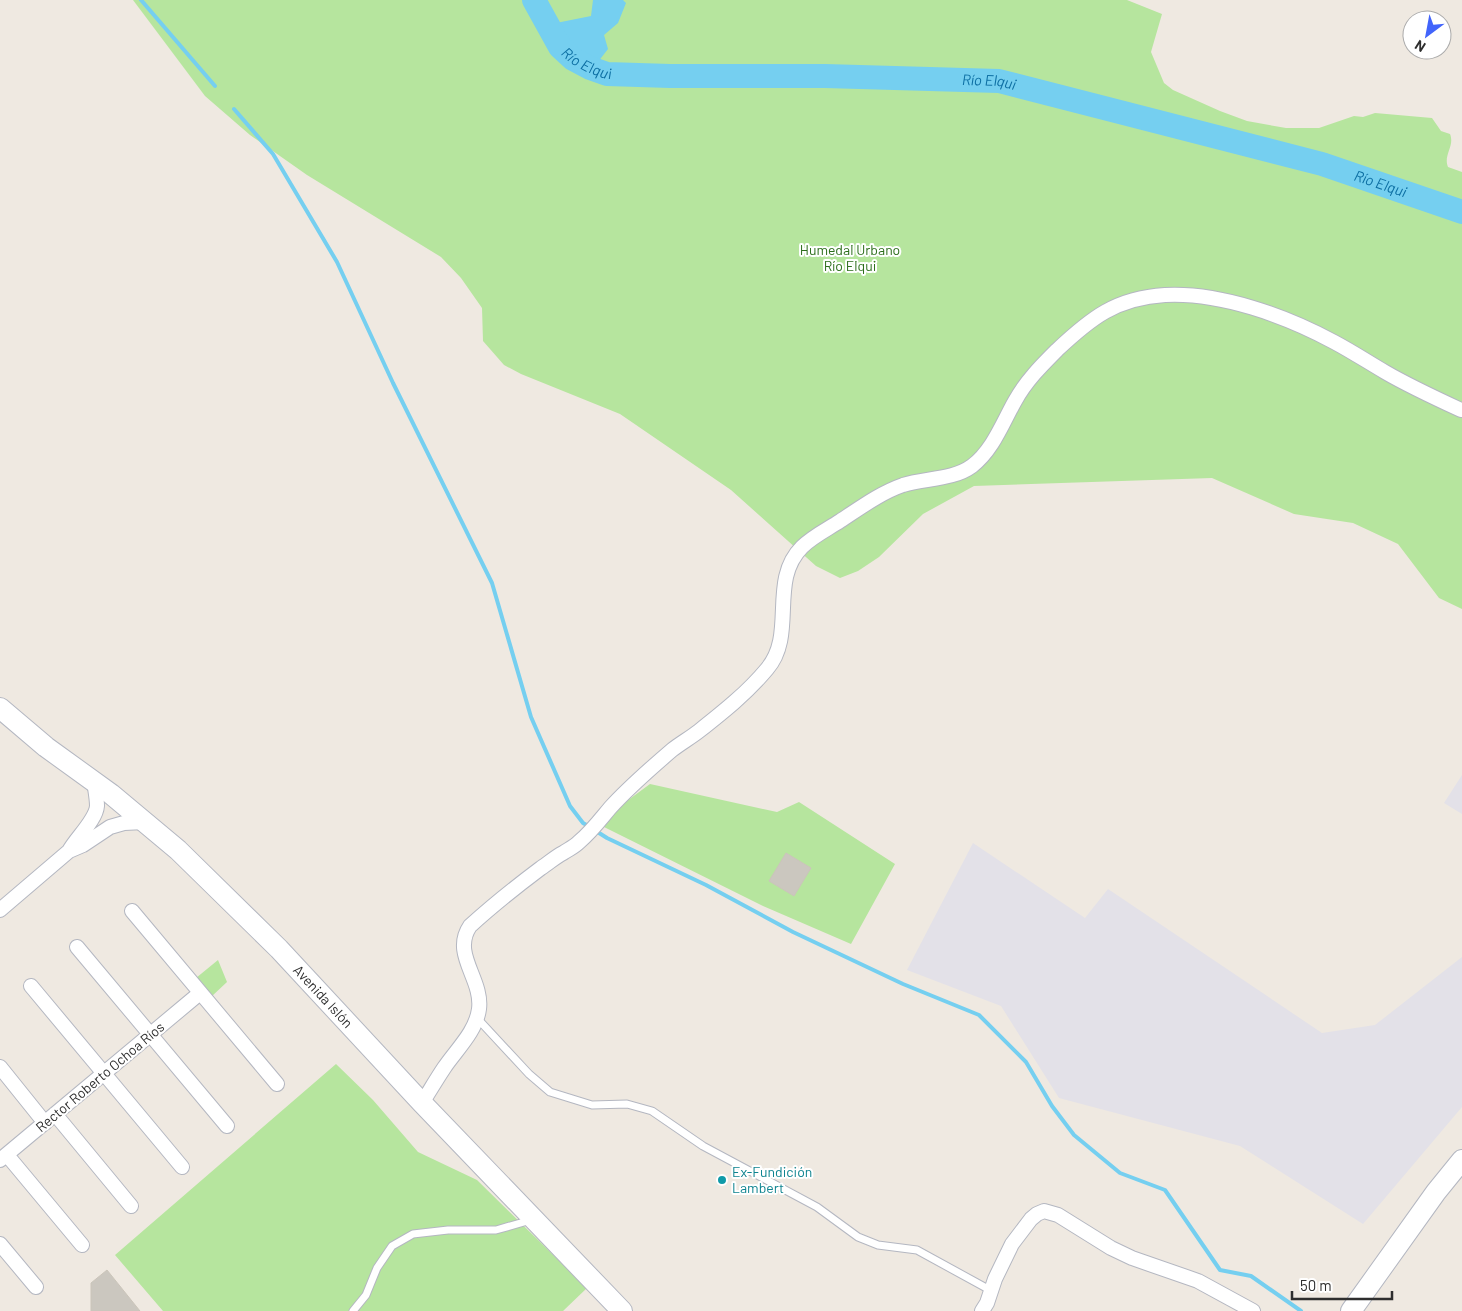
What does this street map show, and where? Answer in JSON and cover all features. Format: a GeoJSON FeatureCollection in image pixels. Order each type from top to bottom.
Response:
{"type":"FeatureCollection","features":[{"type":"Feature","properties":{"kind":"main road","name":"Avenida Islón"},"geometry":{"type":"LineString","coordinates":[[0,708],[46,747],[94,781],[178,850],[279,950],[422,1103],[622,1311]]}},
{"type":"Feature","properties":{"kind":"main road"},"geometry":{"type":"LineString","coordinates":[[1351,1311],[1436,1192],[1462,1160]]}},
{"type":"Feature","properties":{"kind":"street"},"geometry":{"type":"LineString","coordinates":[[422,1103],[472,1030],[477,1018],[480,1000],[463,949],[470,926],[505,896],[575,846],[593,830],[610,809],[644,775],[674,748],[696,733],[739,698],[772,664],[781,640],[783,592],[786,574],[799,550],[813,538],[883,494],[916,482],[957,473],[972,466],[996,437],[1024,386],[1035,372],[1078,329],[1089,321],[1112,308],[1137,299],[1182,295],[1214,299],[1260,311],[1313,332],[1416,389],[1461,410]]}},
{"type":"Feature","properties":{"kind":"street"},"geometry":{"type":"LineString","coordinates":[[69,851],[75,839],[95,814],[97,805],[94,781]]}},
{"type":"Feature","properties":{"kind":"street"},"geometry":{"type":"LineString","coordinates":[[0,910],[69,851],[83,845],[110,827],[124,823],[145,822]]}},
{"type":"Feature","properties":{"kind":"street"},"geometry":{"type":"LineString","coordinates":[[132,912],[277,1084]]}},
{"type":"Feature","properties":{"kind":"street"},"geometry":{"type":"LineString","coordinates":[[78,946],[227,1126]]}},
{"type":"Feature","properties":{"kind":"street"},"geometry":{"type":"LineString","coordinates":[[31,986],[182,1167]]}},
{"type":"Feature","properties":{"kind":"street","name":"Rector Roberto Ochoa Ríos"},"geometry":{"type":"LineString","coordinates":[[3,1157],[200,994]]}},
{"type":"Feature","properties":{"kind":"street"},"geometry":{"type":"LineString","coordinates":[[3,1076],[50,1119],[131,1206]]}},
{"type":"Feature","properties":{"kind":"street"},"geometry":{"type":"LineString","coordinates":[[3,1157],[82,1245]]}},
{"type":"Feature","properties":{"kind":"street"},"geometry":{"type":"LineString","coordinates":[[982,1311],[1012,1244],[1031,1219],[1037,1214],[1050,1212],[1058,1214],[1111,1248],[1132,1258],[1198,1281],[1253,1311]]}},
{"type":"Feature","properties":{"kind":"street"},"geometry":{"type":"LineString","coordinates":[[0,1244],[36,1287]]}},
{"type":"Feature","properties":{"kind":"lane"},"geometry":{"type":"LineString","coordinates":[[477,1018],[529,1074],[550,1092],[592,1105],[627,1104],[652,1111],[703,1146],[818,1207],[858,1237],[878,1245],[917,1250],[990,1290]]}},
{"type":"Feature","properties":{"kind":"lane"},"geometry":{"type":"LineString","coordinates":[[353,1311],[366,1295],[377,1268],[392,1246],[413,1234],[448,1230],[496,1230],[534,1220]]}},
{"type":"Feature","properties":{"kind":"shaded area"},"geometry":{"type":"Polygon","coordinates":[[[1462,775],[1462,814],[1444,803],[1462,775]]]}},
{"type":"Feature","properties":{"kind":"shaded area"},"geometry":{"type":"Polygon","coordinates":[[[973,843],[1085,918],[1108,889],[1322,1033],[1375,1025],[1462,957],[1462,1107],[1363,1224],[1240,1146],[1059,1098],[1001,1006],[907,970],[973,843]]]}},
{"type":"Feature","properties":{"kind":"green space","name":"Humedal Urbano Río Elqui"},"geometry":{"type":"Polygon","coordinates":[[[133,0],[1127,0],[1162,14],[1151,52],[1164,83],[1173,90],[1220,111],[1247,121],[1286,128],[1319,128],[1354,116],[1363,117],[1375,113],[1432,118],[1441,131],[1450,134],[1451,143],[1447,158],[1448,167],[1462,172],[1462,609],[1439,598],[1398,544],[1353,523],[1294,514],[1212,478],[974,486],[923,514],[879,557],[858,571],[840,578],[816,566],[731,490],[620,414],[521,374],[504,365],[483,341],[482,308],[461,278],[441,257],[307,175],[250,135],[205,96],[133,0]]]}},
{"type":"Feature","properties":{"kind":"green space"},"geometry":{"type":"Polygon","coordinates":[[[650,784],[777,812],[799,802],[895,864],[851,944],[763,906],[604,827],[616,809],[650,784]]]}},
{"type":"Feature","properties":{"kind":"green space"},"geometry":{"type":"Polygon","coordinates":[[[218,960],[227,982],[211,997],[196,978],[218,960]]]}},
{"type":"Feature","properties":{"kind":"green space"},"geometry":{"type":"Polygon","coordinates":[[[336,1064],[373,1100],[418,1152],[477,1180],[587,1288],[563,1311],[163,1311],[115,1255],[336,1064]]]}},
{"type":"Feature","properties":{"kind":"water"},"geometry":{"type":"Polygon","coordinates":[[[593,0],[623,0],[626,3],[618,23],[604,35],[608,49],[594,67],[571,42],[561,37],[556,23],[591,16],[593,0]]]}},
{"type":"Feature","properties":{"kind":"building"},"geometry":{"type":"Polygon","coordinates":[[[786,853],[811,868],[794,896],[769,881],[786,853]]]}},
{"type":"Feature","properties":{"kind":"building"},"geometry":{"type":"Polygon","coordinates":[[[107,1270],[140,1311],[91,1311],[91,1283],[107,1270]]]}},
{"type":"Feature","properties":{"kind":"waterway"},"geometry":{"type":"LineString","coordinates":[[141,0],[215,86]]}},
{"type":"Feature","properties":{"kind":"waterway","name":"Río Elqui"},"geometry":{"type":"LineString","coordinates":[[534,0],[560,47],[573,59],[607,74],[825,76],[999,81],[1322,164],[1462,212]]}},
{"type":"Feature","properties":{"kind":"waterway"},"geometry":{"type":"LineString","coordinates":[[234,109],[273,154],[337,262],[393,383],[492,583],[531,717],[570,806],[583,823],[590,827]]}},
{"type":"Feature","properties":{"kind":"waterway"},"geometry":{"type":"LineString","coordinates":[[596,831],[706,885],[793,932],[903,984],[979,1015],[1026,1062],[1052,1106],[1074,1135],[1120,1173],[1165,1190],[1220,1270],[1251,1276],[1301,1311]]}},
{"type":"Feature","properties":{"kind":"place","name":"Ex-Fundición Lambert"},"geometry":{"type":"Point","coordinates":[722,1180]}}]}
